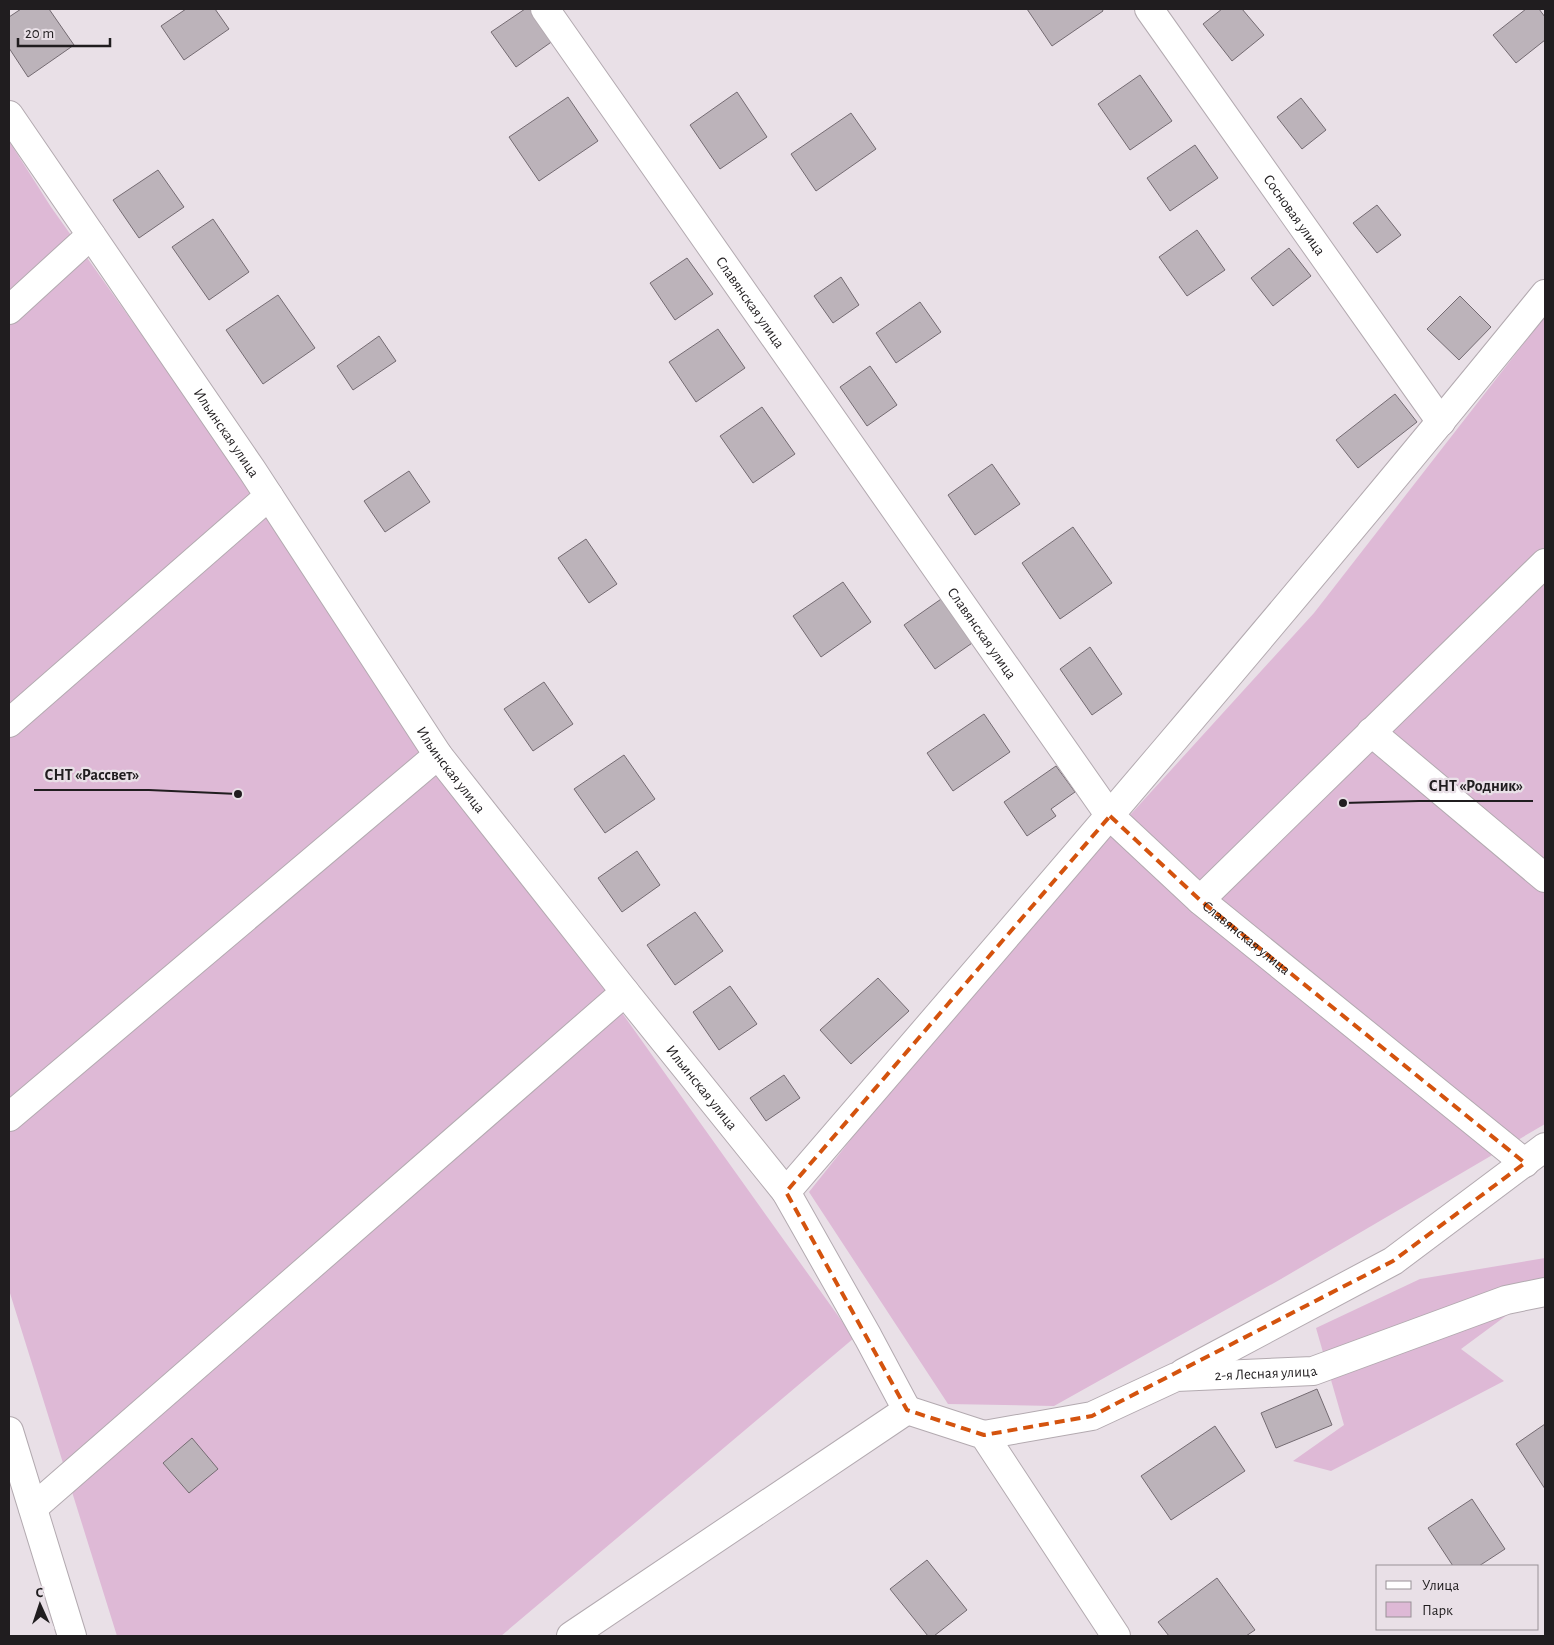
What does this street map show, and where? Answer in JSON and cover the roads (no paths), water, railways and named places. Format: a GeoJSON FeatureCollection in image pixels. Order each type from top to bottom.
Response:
{"type":"FeatureCollection","features":[{"type":"Feature","properties":{"kind":"street","name":"Славянская улица"},"geometry":{"type":"LineString","coordinates":[[545,9],[1110,816],[1200,900],[1535,1155]]}},
{"type":"Feature","properties":{"kind":"street","name":"Сосновая улица"},"geometry":{"type":"LineString","coordinates":[[1149,9],[1441,422]]}},
{"type":"Feature","properties":{"kind":"street","name":"Ильинская улица"},"geometry":{"type":"LineString","coordinates":[[9,115],[268,496],[438,755],[786,1192],[868,1336],[907,1410]]}},
{"type":"Feature","properties":{"kind":"street"},"geometry":{"type":"LineString","coordinates":[[9,310],[91,235]]}},
{"type":"Feature","properties":{"kind":"street"},"geometry":{"type":"LineString","coordinates":[[786,1192],[1110,816],[1441,422],[1545,294]]}},
{"type":"Feature","properties":{"kind":"street"},"geometry":{"type":"LineString","coordinates":[[9,723],[268,496]]}},
{"type":"Feature","properties":{"kind":"street"},"geometry":{"type":"LineString","coordinates":[[1200,900],[1545,563]]}},
{"type":"Feature","properties":{"kind":"street"},"geometry":{"type":"LineString","coordinates":[[1371,732],[1545,878]]}},
{"type":"Feature","properties":{"kind":"street"},"geometry":{"type":"LineString","coordinates":[[9,1117],[438,755]]}},
{"type":"Feature","properties":{"kind":"street"},"geometry":{"type":"LineString","coordinates":[[33,1508],[625,992]]}},
{"type":"Feature","properties":{"kind":"street"},"geometry":{"type":"LineString","coordinates":[[1176,1376],[1393,1261],[1535,1155]]}},
{"type":"Feature","properties":{"kind":"street","name":"2-я Лесная улица"},"geometry":{"type":"LineString","coordinates":[[907,1410],[984,1435],[1092,1416],[1176,1376],[1313,1371],[1506,1300],[1545,1292]]}},
{"type":"Feature","properties":{"kind":"street"},"geometry":{"type":"LineString","coordinates":[[571,1636],[600,1628],[907,1410]]}},
{"type":"Feature","properties":{"kind":"street"},"geometry":{"type":"LineString","coordinates":[[9,1431],[72,1636]]}},
{"type":"Feature","properties":{"kind":"street"},"geometry":{"type":"LineString","coordinates":[[984,1435],[1116,1636]]}},
{"type":"Feature","properties":{"kind":"place","name":"СНТ «Рассвет»"},"geometry":{"type":"Point","coordinates":[238,794]}},
{"type":"Feature","properties":{"kind":"place","name":"СНТ «Родник»"},"geometry":{"type":"Point","coordinates":[1343,803]}}]}
